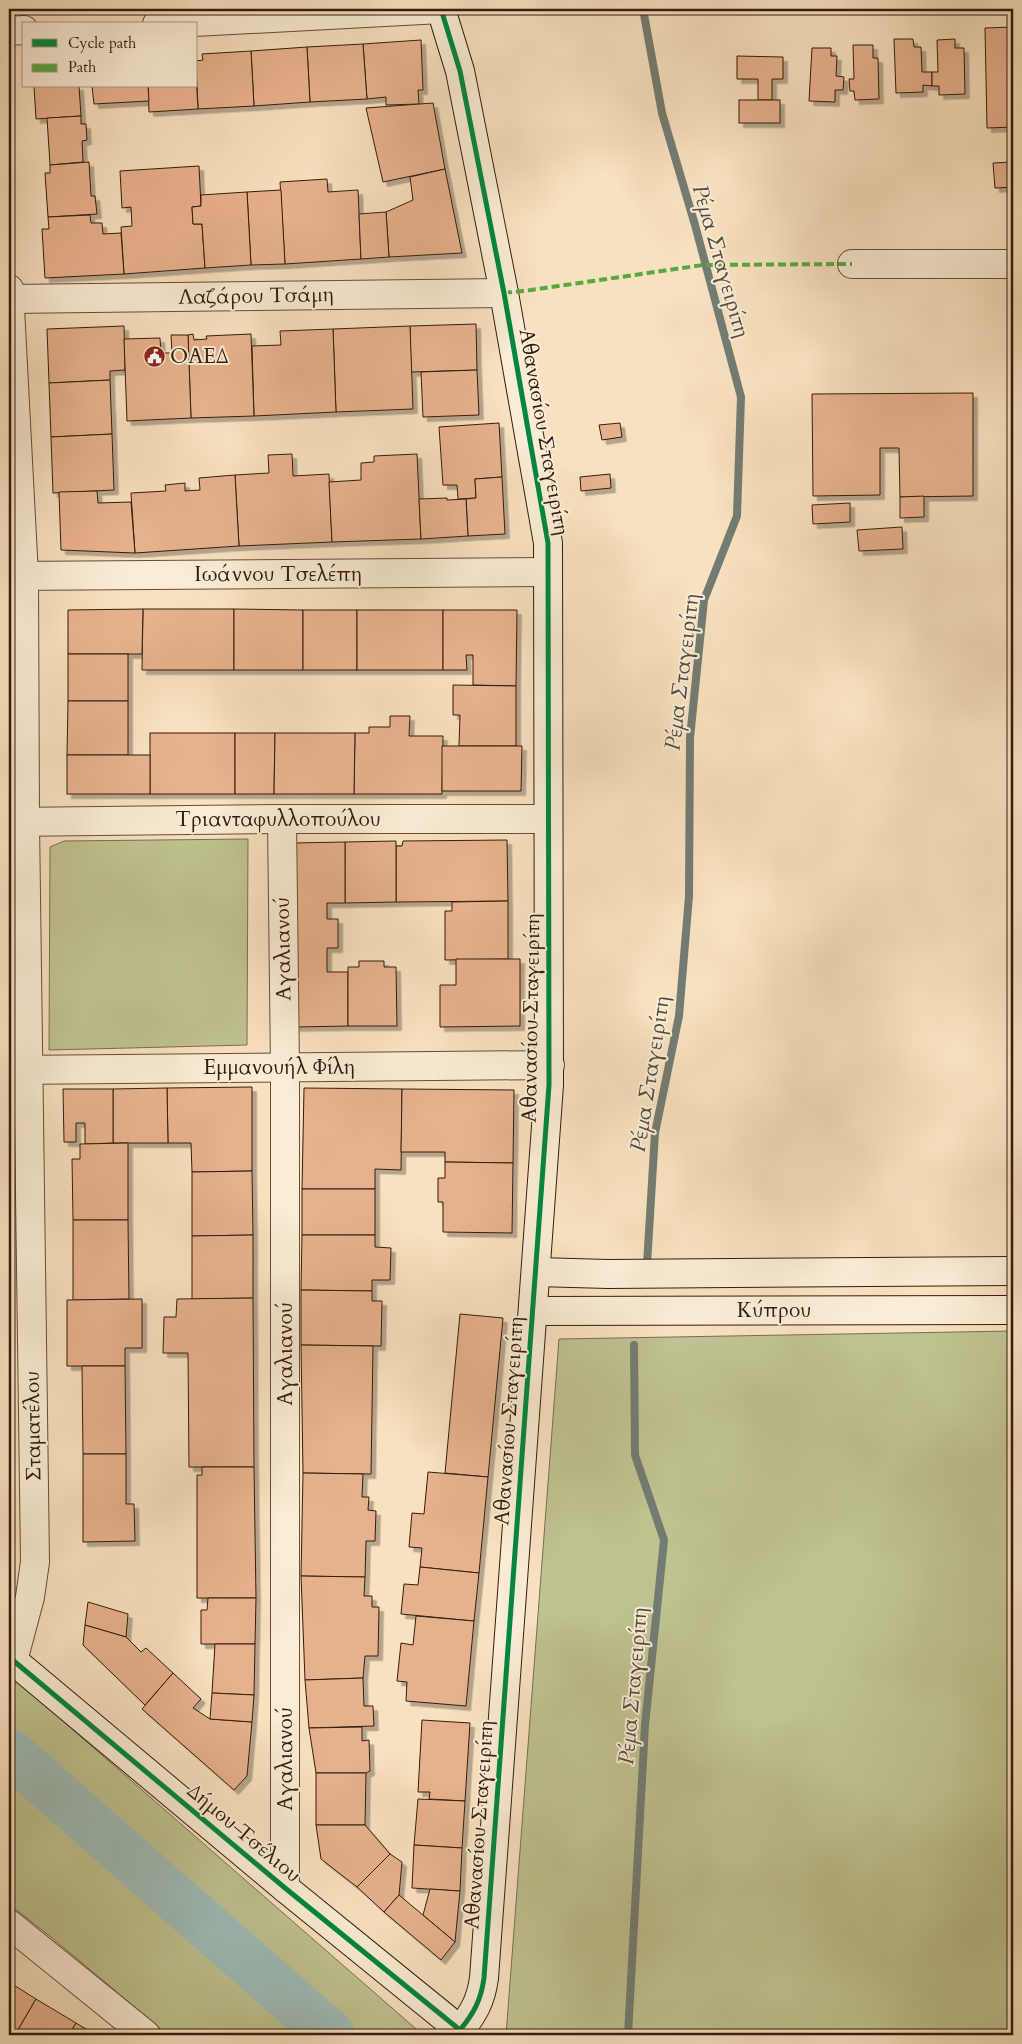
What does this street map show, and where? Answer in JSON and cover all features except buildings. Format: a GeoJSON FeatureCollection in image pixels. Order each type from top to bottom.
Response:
{"type":"FeatureCollection","features":[{"type":"Feature","properties":{"kind":"street"},"geometry":{"type":"LineString","coordinates":[[195,22],[441,9]]}},
{"type":"Feature","properties":{"kind":"street","name":"Αθανασίου Σταγειρίτη"},"geometry":{"type":"LineString","coordinates":[[441,9],[460,72],[504,293],[546,526],[548,572],[550,1065],[537,1272],[484,1978],[482,1991],[474,2013],[462,2033]]}},
{"type":"Feature","properties":{"kind":"street"},"geometry":{"type":"LineString","coordinates":[[9,31],[22,30]]}},
{"type":"Feature","properties":{"kind":"street"},"geometry":{"type":"LineString","coordinates":[[852,264],[1013,264]]}},
{"type":"Feature","properties":{"kind":"street","name":"Σταματέλου"},"geometry":{"type":"LineString","coordinates":[[9,289],[17,576],[18,1070],[35,1562],[30,1597],[11,1659]]}},
{"type":"Feature","properties":{"kind":"street","name":"Λαζάρου Τσάμη"},"geometry":{"type":"LineString","coordinates":[[9,299],[504,293]]}},
{"type":"Feature","properties":{"kind":"street","name":"Ιωάννου Τσελέπη"},"geometry":{"type":"LineString","coordinates":[[17,576],[548,572]]}},
{"type":"Feature","properties":{"kind":"street","name":"Τριανταφυλλοπούλου"},"geometry":{"type":"LineString","coordinates":[[17,822],[282,819],[548,819]]}},
{"type":"Feature","properties":{"kind":"street","name":"Αγαλιανού"},"geometry":{"type":"LineString","coordinates":[[282,819],[285,1067],[285,1888]]}},
{"type":"Feature","properties":{"kind":"street","name":"Εμμανουήλ Φίλη"},"geometry":{"type":"LineString","coordinates":[[18,1070],[550,1065]]}},
{"type":"Feature","properties":{"kind":"street","name":"Κύπρου"},"geometry":{"type":"LineString","coordinates":[[537,1272],[608,1274],[1013,1271]]}},
{"type":"Feature","properties":{"kind":"street","name":"Κύπρου"},"geometry":{"type":"LineString","coordinates":[[534,1311],[1013,1310]]}},
{"type":"Feature","properties":{"kind":"street","name":"Δήμου Τσέλιου"},"geometry":{"type":"LineString","coordinates":[[11,1659],[462,2033]]}},
{"type":"Feature","properties":{"kind":"street"},"geometry":{"type":"LineString","coordinates":[[9,1924],[146,2035]]}},
{"type":"Feature","properties":{"kind":"green space"},"geometry":{"type":"Polygon","coordinates":[[[248,839],[247,1045],[49,1050],[50,847],[64,841],[248,839]]]}},
{"type":"Feature","properties":{"kind":"green space"},"geometry":{"type":"Polygon","coordinates":[[[1013,1331],[1013,2035],[506,2035],[559,1339],[1013,1331]]]}},
{"type":"Feature","properties":{"kind":"green space"},"geometry":{"type":"Polygon","coordinates":[[[9,1674],[423,2035],[168,2035],[9,1904],[9,1674]]]}},
{"type":"Feature","properties":{"kind":"waterway","name":"Ρέμα Σταγειρίτη"},"geometry":{"type":"LineString","coordinates":[[643,9],[662,113],[695,225],[741,397],[737,516],[704,600],[690,738],[689,896],[679,1016],[655,1133],[647,1264]]}},
{"type":"Feature","properties":{"kind":"waterway","name":"Ρέμα Σταγειρίτη"},"geometry":{"type":"LineString","coordinates":[[628,2035],[645,1725],[664,1540],[635,1455],[634,1345]]}},
{"type":"Feature","properties":{"kind":"waterway"},"geometry":{"type":"LineString","coordinates":[[9,1752],[331,2035]]}},
{"type":"Feature","properties":{"kind":"marked path"},"geometry":{"type":"LineString","coordinates":[[504,293],[703,265],[852,264]]}},
{"type":"Feature","properties":{"kind":"cycle path"},"geometry":{"type":"LineString","coordinates":[[9,1657],[285,1888],[460,2030],[476,2006],[484,1978],[549,1085],[548,543],[504,293],[460,71],[441,9]]}},
{"type":"Feature","properties":{"kind":"place","name":"ΟΑΕΔ"},"geometry":{"type":"Point","coordinates":[154,356]}}]}
